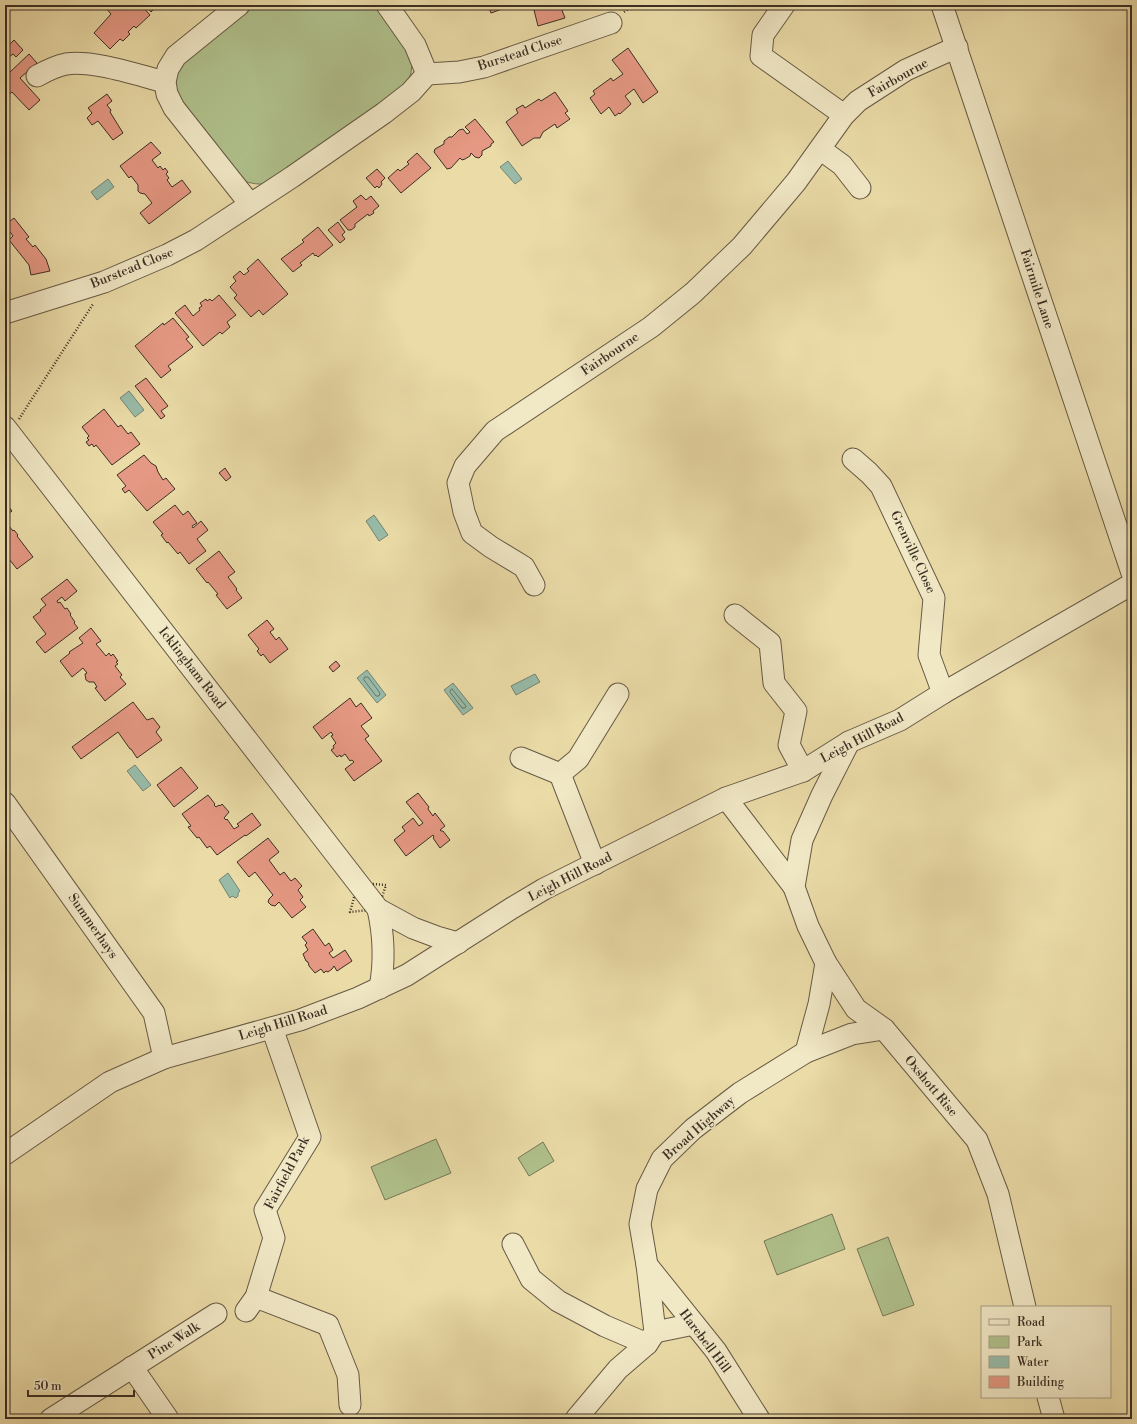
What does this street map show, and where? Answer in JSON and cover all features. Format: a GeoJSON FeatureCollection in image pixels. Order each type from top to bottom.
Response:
{"type":"FeatureCollection","features":[{"type":"Feature","properties":{"kind":"street"},"geometry":{"type":"LineString","coordinates":[[238,5],[176,56],[168,69],[165,82],[167,94],[174,108],[250,204]]}},
{"type":"Feature","properties":{"kind":"street"},"geometry":{"type":"LineString","coordinates":[[387,5],[415,45],[427,74]]}},
{"type":"Feature","properties":{"kind":"street"},"geometry":{"type":"LineString","coordinates":[[784,5],[763,35],[761,56],[844,115]]}},
{"type":"Feature","properties":{"kind":"street","name":"Fairmile Lane"},"geometry":{"type":"LineString","coordinates":[[942,5],[1132,573]]}},
{"type":"Feature","properties":{"kind":"street","name":"Burstead Close"},"geometry":{"type":"LineString","coordinates":[[5,313],[104,282],[130,272],[196,240],[292,177],[384,113],[411,92],[427,74],[459,72],[484,67],[612,23]]}},
{"type":"Feature","properties":{"kind":"street","name":"Fairbourne"},"geometry":{"type":"LineString","coordinates":[[534,585],[524,567],[491,547],[472,533],[464,512],[458,483],[465,466],[495,431],[651,327],[693,293],[742,246],[796,182],[844,115],[858,101],[906,70],[956,48]]}},
{"type":"Feature","properties":{"kind":"street"},"geometry":{"type":"LineString","coordinates":[[37,76],[55,67],[66,64],[89,63],[165,82]]}},
{"type":"Feature","properties":{"kind":"street"},"geometry":{"type":"LineString","coordinates":[[820,149],[842,165],[860,188]]}},
{"type":"Feature","properties":{"kind":"street","name":"Icklingham Road"},"geometry":{"type":"LineString","coordinates":[[7,430],[378,909],[382,924],[384,947],[383,971],[380,988]]}},
{"type":"Feature","properties":{"kind":"street","name":"Grenville Close"},"geometry":{"type":"LineString","coordinates":[[853,459],[881,486],[934,598],[929,655],[943,693]]}},
{"type":"Feature","properties":{"kind":"street","name":"Leigh Hill Road"},"geometry":{"type":"LineString","coordinates":[[5,1154],[110,1082],[164,1058],[272,1028],[329,1010],[380,988],[407,974],[544,889],[726,798],[803,771],[849,742],[900,720],[943,693],[1132,584]]}},
{"type":"Feature","properties":{"kind":"street"},"geometry":{"type":"LineString","coordinates":[[735,615],[770,644],[774,683],[796,711],[789,745],[803,771]]}},
{"type":"Feature","properties":{"kind":"street"},"geometry":{"type":"LineString","coordinates":[[560,774],[578,759],[618,694]]}},
{"type":"Feature","properties":{"kind":"street","name":"Oxshott Rise"},"geometry":{"type":"LineString","coordinates":[[794,887],[802,840],[822,795],[849,742]]}},
{"type":"Feature","properties":{"kind":"street"},"geometry":{"type":"LineString","coordinates":[[521,758],[560,774],[595,864]]}},
{"type":"Feature","properties":{"kind":"street","name":"Oxshott Rise"},"geometry":{"type":"LineString","coordinates":[[726,798],[794,887],[808,926],[826,963],[856,1009],[884,1029],[977,1140],[998,1194],[1025,1306]]}},
{"type":"Feature","properties":{"kind":"street","name":"Summerhays"},"geometry":{"type":"LineString","coordinates":[[5,803],[154,1013],[164,1058]]}},
{"type":"Feature","properties":{"kind":"street","name":"Icklingham Road"},"geometry":{"type":"LineString","coordinates":[[378,909],[413,928],[458,943]]}},
{"type":"Feature","properties":{"kind":"street"},"geometry":{"type":"LineString","coordinates":[[806,1052],[819,1004],[826,963]]}},
{"type":"Feature","properties":{"kind":"street","name":"Fairfield Park"},"geometry":{"type":"LineString","coordinates":[[272,1028],[310,1137],[265,1210],[274,1238],[251,1304],[328,1325],[348,1375],[350,1405]]}},
{"type":"Feature","properties":{"kind":"street","name":"Broad Highway"},"geometry":{"type":"LineString","coordinates":[[651,1338],[647,1265],[640,1224],[647,1189],[662,1159],[693,1129],[740,1093],[806,1052],[852,1034],[884,1029]]}},
{"type":"Feature","properties":{"kind":"street"},"geometry":{"type":"LineString","coordinates":[[513,1244],[531,1279],[558,1301],[605,1326],[651,1338]]}},
{"type":"Feature","properties":{"kind":"street","name":"Harebell Hill"},"geometry":{"type":"LineString","coordinates":[[647,1265],[716,1351],[759,1419]]}},
{"type":"Feature","properties":{"kind":"street","name":"Pine Walk"},"geometry":{"type":"LineString","coordinates":[[51,1419],[216,1314]]}},
{"type":"Feature","properties":{"kind":"street"},"geometry":{"type":"LineString","coordinates":[[576,1419],[618,1369],[651,1338],[694,1324]]}},
{"type":"Feature","properties":{"kind":"street","name":"Pine Walk"},"geometry":{"type":"LineString","coordinates":[[132,1367],[168,1419]]}},
{"type":"Feature","properties":{"kind":"street"},"geometry":{"type":"LineString","coordinates":[[1048,1398],[1054,1419]]}},
{"type":"Feature","properties":{"kind":"path"},"geometry":{"type":"LineString","coordinates":[[7,430],[90,311],[104,282]]}},
{"type":"Feature","properties":{"kind":"green space"},"geometry":{"type":"Polygon","coordinates":[[[246,5],[381,5],[408,43],[412,63],[411,73],[407,83],[399,93],[271,183],[267,184],[256,184],[241,180],[173,93],[175,71],[246,5]]]}},
{"type":"Feature","properties":{"kind":"green space"},"geometry":{"type":"Polygon","coordinates":[[[436,1139],[451,1173],[385,1200],[371,1167],[436,1139]]]}},
{"type":"Feature","properties":{"kind":"green space"},"geometry":{"type":"Polygon","coordinates":[[[543,1142],[554,1161],[529,1176],[518,1158],[543,1142]]]}},
{"type":"Feature","properties":{"kind":"green space"},"geometry":{"type":"Polygon","coordinates":[[[832,1214],[845,1249],[777,1275],[764,1241],[832,1214]]]}},
{"type":"Feature","properties":{"kind":"green space"},"geometry":{"type":"Polygon","coordinates":[[[888,1237],[914,1305],[883,1316],[857,1249],[888,1237]]]}},
{"type":"Feature","properties":{"kind":"water"},"geometry":{"type":"Polygon","coordinates":[[[508,161],[522,179],[515,184],[500,167],[508,161]]]}},
{"type":"Feature","properties":{"kind":"water"},"geometry":{"type":"Polygon","coordinates":[[[108,179],[114,187],[97,200],[91,192],[108,179]]]}},
{"type":"Feature","properties":{"kind":"water"},"geometry":{"type":"Polygon","coordinates":[[[129,391],[144,410],[135,417],[120,398],[129,391]]]}},
{"type":"Feature","properties":{"kind":"water"},"geometry":{"type":"Polygon","coordinates":[[[374,515],[388,535],[379,541],[366,521],[374,515]]]}},
{"type":"Feature","properties":{"kind":"water"},"geometry":{"type":"Polygon","coordinates":[[[367,670],[386,695],[377,703],[357,678],[367,670]]]}},
{"type":"Feature","properties":{"kind":"water"},"geometry":{"type":"Polygon","coordinates":[[[535,674],[540,682],[516,695],[511,686],[535,674]]]}},
{"type":"Feature","properties":{"kind":"water"},"geometry":{"type":"Polygon","coordinates":[[[453,683],[473,708],[463,715],[444,690],[453,683]]]}},
{"type":"Feature","properties":{"kind":"water"},"geometry":{"type":"Polygon","coordinates":[[[135,765],[151,785],[143,791],[127,771],[135,765]]]}},
{"type":"Feature","properties":{"kind":"water"},"geometry":{"type":"Polygon","coordinates":[[[228,873],[240,891],[236,898],[232,896],[230,898],[219,880],[228,873]]]}},
{"type":"Feature","properties":{"kind":"building"},"geometry":{"type":"Polygon","coordinates":[[[107,5],[141,5],[150,15],[136,28],[134,26],[128,32],[130,34],[123,41],[120,39],[110,49],[94,33],[111,14],[105,7],[107,5]]]}},
{"type":"Feature","properties":{"kind":"building"},"geometry":{"type":"Polygon","coordinates":[[[146,5],[164,5],[159,9],[157,6],[151,12],[146,5]]]}},
{"type":"Feature","properties":{"kind":"building"},"geometry":{"type":"Polygon","coordinates":[[[488,5],[513,5],[491,13],[488,5]]]}},
{"type":"Feature","properties":{"kind":"building"},"geometry":{"type":"Polygon","coordinates":[[[543,5],[560,5],[565,18],[538,26],[534,10],[543,5]]]}},
{"type":"Feature","properties":{"kind":"building"},"geometry":{"type":"Polygon","coordinates":[[[14,40],[23,50],[16,57],[13,54],[9,57],[5,52],[5,49],[14,40]]]}},
{"type":"Feature","properties":{"kind":"building"},"geometry":{"type":"Polygon","coordinates":[[[628,48],[658,92],[643,103],[634,89],[625,96],[631,104],[620,114],[619,113],[615,116],[609,107],[601,114],[590,98],[595,94],[593,91],[611,78],[613,81],[623,74],[612,60],[628,48]]]}},
{"type":"Feature","properties":{"kind":"building"},"geometry":{"type":"Polygon","coordinates":[[[29,54],[37,63],[20,78],[40,100],[29,110],[12,92],[5,98],[5,71],[8,74],[29,54]]]}},
{"type":"Feature","properties":{"kind":"building"},"geometry":{"type":"Polygon","coordinates":[[[555,92],[568,111],[565,113],[570,119],[557,128],[555,124],[543,132],[540,138],[534,138],[522,146],[506,122],[518,113],[516,109],[523,105],[525,108],[539,99],[541,101],[555,92]]]}},
{"type":"Feature","properties":{"kind":"building"},"geometry":{"type":"Polygon","coordinates":[[[107,94],[112,101],[107,105],[123,133],[113,140],[98,121],[92,125],[87,118],[92,113],[88,108],[107,94]]]}},
{"type":"Feature","properties":{"kind":"building"},"geometry":{"type":"Polygon","coordinates":[[[475,119],[494,142],[491,146],[482,151],[482,155],[479,158],[475,157],[471,153],[470,156],[465,159],[462,160],[460,158],[451,168],[447,169],[434,152],[435,149],[444,144],[444,141],[449,137],[452,137],[459,130],[463,129],[467,134],[470,132],[465,127],[475,119]]]}},
{"type":"Feature","properties":{"kind":"building"},"geometry":{"type":"Polygon","coordinates":[[[151,142],[161,153],[152,160],[158,168],[160,166],[163,170],[165,168],[168,172],[166,174],[169,178],[167,180],[172,187],[182,180],[191,192],[149,224],[140,213],[152,203],[145,194],[138,191],[138,185],[131,176],[129,178],[120,166],[151,142]]]}},
{"type":"Feature","properties":{"kind":"building"},"geometry":{"type":"Polygon","coordinates":[[[417,153],[431,168],[401,193],[388,178],[398,169],[400,171],[409,164],[407,162],[417,153]]]}},
{"type":"Feature","properties":{"kind":"building"},"geometry":{"type":"Polygon","coordinates":[[[377,169],[385,178],[381,182],[382,184],[379,188],[377,186],[375,188],[366,178],[377,169]]]}},
{"type":"Feature","properties":{"kind":"building"},"geometry":{"type":"Polygon","coordinates":[[[361,195],[366,200],[371,196],[379,206],[373,211],[374,213],[369,216],[368,214],[355,224],[355,227],[348,230],[340,220],[357,207],[353,201],[361,195]]]}},
{"type":"Feature","properties":{"kind":"building"},"geometry":{"type":"Polygon","coordinates":[[[14,218],[29,237],[26,239],[33,247],[35,245],[46,259],[50,271],[31,275],[29,265],[9,240],[13,236],[5,225],[14,218]]]}},
{"type":"Feature","properties":{"kind":"building"},"geometry":{"type":"Polygon","coordinates":[[[338,222],[345,232],[342,235],[345,239],[340,243],[328,230],[338,222]]]}},
{"type":"Feature","properties":{"kind":"building"},"geometry":{"type":"Polygon","coordinates":[[[318,227],[333,245],[318,257],[313,253],[300,263],[302,265],[293,272],[281,259],[304,242],[302,240],[318,227]]]}},
{"type":"Feature","properties":{"kind":"building"},"geometry":{"type":"Polygon","coordinates":[[[258,259],[288,294],[263,315],[259,310],[251,317],[234,298],[237,295],[230,287],[236,281],[233,277],[240,271],[244,275],[249,271],[247,269],[258,259]]]}},
{"type":"Feature","properties":{"kind":"building"},"geometry":{"type":"Polygon","coordinates":[[[219,295],[236,315],[227,322],[230,327],[222,334],[220,332],[203,346],[175,313],[185,305],[193,316],[200,310],[199,308],[202,306],[200,303],[206,299],[207,301],[210,299],[212,301],[219,295]]]}},
{"type":"Feature","properties":{"kind":"building"},"geometry":{"type":"Polygon","coordinates":[[[173,318],[189,337],[186,339],[193,347],[168,366],[171,370],[161,378],[135,346],[163,323],[164,325],[173,318]]]}},
{"type":"Feature","properties":{"kind":"building"},"geometry":{"type":"Polygon","coordinates":[[[146,378],[168,406],[161,411],[165,416],[161,419],[135,386],[146,378]]]}},
{"type":"Feature","properties":{"kind":"building"},"geometry":{"type":"Polygon","coordinates":[[[104,409],[118,427],[121,425],[128,434],[131,432],[140,444],[112,465],[96,445],[94,447],[92,444],[89,446],[86,442],[89,440],[87,438],[89,436],[82,427],[104,409]]]}},
{"type":"Feature","properties":{"kind":"building"},"geometry":{"type":"Polygon","coordinates":[[[144,455],[156,466],[163,480],[166,478],[175,489],[147,511],[129,490],[125,493],[122,489],[126,486],[117,475],[144,455]]]}},
{"type":"Feature","properties":{"kind":"building"},"geometry":{"type":"Polygon","coordinates":[[[225,468],[231,477],[226,481],[219,473],[225,468]]]}},
{"type":"Feature","properties":{"kind":"building"},"geometry":{"type":"Polygon","coordinates":[[[5,502],[12,511],[5,516],[5,502]]]}},
{"type":"Feature","properties":{"kind":"building"},"geometry":{"type":"Polygon","coordinates":[[[175,505],[183,515],[188,511],[197,523],[192,526],[193,528],[201,521],[208,530],[197,539],[206,551],[189,564],[180,552],[178,554],[168,542],[167,543],[161,535],[163,534],[153,522],[175,505]]]}},
{"type":"Feature","properties":{"kind":"building"},"geometry":{"type":"Polygon","coordinates":[[[5,521],[18,535],[17,536],[33,557],[17,569],[5,554],[5,521]]]}},
{"type":"Feature","properties":{"kind":"building"},"geometry":{"type":"Polygon","coordinates":[[[219,551],[235,572],[228,577],[242,598],[227,609],[216,595],[218,594],[196,569],[219,551]]]}},
{"type":"Feature","properties":{"kind":"building"},"geometry":{"type":"Polygon","coordinates":[[[67,579],[77,591],[65,601],[62,597],[57,601],[58,603],[60,602],[65,609],[67,608],[78,628],[45,653],[36,642],[46,634],[33,617],[46,605],[41,599],[67,579]]]}},
{"type":"Feature","properties":{"kind":"building"},"geometry":{"type":"Polygon","coordinates":[[[267,620],[274,629],[270,632],[276,640],[279,637],[288,649],[270,663],[263,654],[261,656],[257,651],[259,649],[248,635],[267,620]]]}},
{"type":"Feature","properties":{"kind":"building"},"geometry":{"type":"Polygon","coordinates":[[[91,628],[101,641],[96,644],[106,656],[109,653],[111,656],[113,654],[118,661],[116,662],[118,664],[115,666],[122,675],[120,677],[126,684],[105,701],[95,688],[97,687],[94,682],[89,682],[86,680],[85,674],[87,673],[83,668],[72,677],[60,661],[70,653],[69,652],[83,643],[79,638],[91,628]]]}},
{"type":"Feature","properties":{"kind":"building"},"geometry":{"type":"Polygon","coordinates":[[[336,661],[340,666],[333,672],[329,667],[336,661]]]}},
{"type":"Feature","properties":{"kind":"building"},"geometry":{"type":"Polygon","coordinates":[[[350,698],[356,707],[361,703],[372,718],[361,726],[369,736],[365,739],[382,761],[354,781],[345,769],[354,762],[352,760],[350,761],[345,754],[341,757],[340,755],[337,757],[331,750],[334,748],[333,746],[336,743],[331,736],[333,735],[331,732],[322,739],[313,727],[350,698]]]}},
{"type":"Feature","properties":{"kind":"building"},"geometry":{"type":"Polygon","coordinates":[[[133,702],[147,720],[153,718],[160,727],[156,732],[162,740],[137,758],[118,732],[81,759],[72,747],[133,702]]]}},
{"type":"Feature","properties":{"kind":"building"},"geometry":{"type":"Polygon","coordinates":[[[181,767],[198,788],[174,807],[157,785],[181,767]]]}},
{"type":"Feature","properties":{"kind":"building"},"geometry":{"type":"Polygon","coordinates":[[[418,793],[429,807],[428,809],[433,816],[435,813],[445,826],[440,830],[443,831],[450,840],[440,848],[433,838],[433,835],[406,856],[394,840],[405,831],[402,827],[413,818],[419,826],[423,823],[406,802],[418,793]]]}},
{"type":"Feature","properties":{"kind":"building"},"geometry":{"type":"Polygon","coordinates":[[[208,795],[216,807],[222,804],[229,812],[224,818],[226,820],[227,819],[234,829],[239,826],[237,824],[252,813],[261,825],[217,855],[210,846],[207,848],[199,837],[197,838],[188,827],[191,826],[182,814],[208,795]]]}},
{"type":"Feature","properties":{"kind":"building"},"geometry":{"type":"Polygon","coordinates":[[[268,838],[279,852],[269,860],[280,875],[284,872],[291,881],[295,878],[302,886],[298,890],[303,897],[300,900],[306,907],[292,918],[279,902],[275,906],[268,902],[273,895],[255,872],[249,877],[237,862],[268,838]]]}},
{"type":"Feature","properties":{"kind":"building"},"geometry":{"type":"Polygon","coordinates":[[[313,929],[325,946],[329,943],[333,950],[329,953],[333,958],[345,950],[352,961],[337,971],[334,966],[328,972],[326,971],[324,973],[321,969],[315,973],[309,966],[303,954],[308,950],[305,945],[307,943],[302,937],[313,929]]]}}]}
